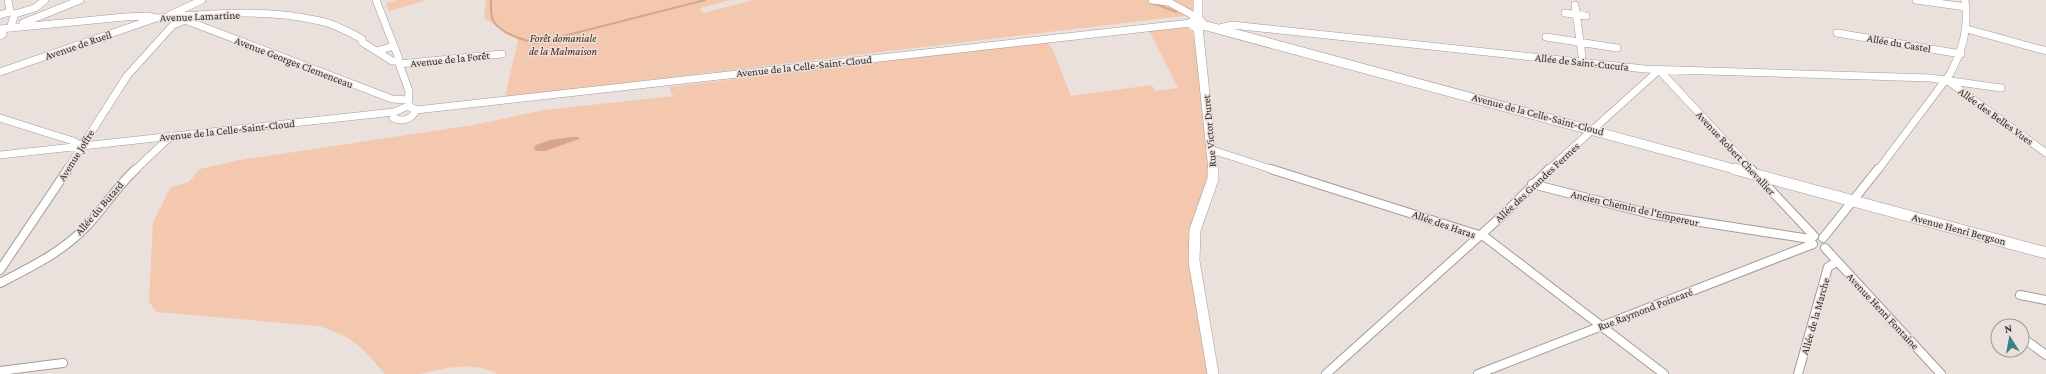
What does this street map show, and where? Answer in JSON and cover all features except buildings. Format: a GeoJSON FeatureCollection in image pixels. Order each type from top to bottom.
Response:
{"type":"FeatureCollection","features":[{"type":"Feature","properties":{"kind":"street"},"geometry":{"type":"LineString","coordinates":[[8,0],[13,13],[11,24],[15,27]]}},
{"type":"Feature","properties":{"kind":"street"},"geometry":{"type":"LineString","coordinates":[[0,15],[27,11],[40,5],[45,0]]}},
{"type":"Feature","properties":{"kind":"street"},"geometry":{"type":"LineString","coordinates":[[1,34],[80,0]]}},
{"type":"Feature","properties":{"kind":"street"},"geometry":{"type":"LineString","coordinates":[[166,17],[202,0]]}},
{"type":"Feature","properties":{"kind":"street"},"geometry":{"type":"LineString","coordinates":[[376,0],[399,59],[398,63],[409,91],[408,103],[416,110]]}},
{"type":"Feature","properties":{"kind":"street"},"geometry":{"type":"LineString","coordinates":[[1152,0],[1166,1],[1198,23]]}},
{"type":"Feature","properties":{"kind":"street","name":"Rue Victor Duret"},"geometry":{"type":"LineString","coordinates":[[1198,0],[1198,23],[1212,150],[1213,179],[1195,230],[1194,261],[1211,358],[1212,374]]}},
{"type":"Feature","properties":{"kind":"street"},"geometry":{"type":"LineString","coordinates":[[1812,240],[1823,238],[1854,201],[1946,79],[1961,54],[1968,29],[1965,3],[1916,0]]}},
{"type":"Feature","properties":{"kind":"street"},"geometry":{"type":"LineString","coordinates":[[1575,5],[1582,56]]}},
{"type":"Feature","properties":{"kind":"street"},"geometry":{"type":"LineString","coordinates":[[15,27],[25,19],[27,11]]}},
{"type":"Feature","properties":{"kind":"street","name":"Avenue Lamartine"},"geometry":{"type":"LineString","coordinates":[[15,27],[125,17],[147,16],[156,18],[187,18],[266,13],[321,21],[341,30],[345,30],[362,38],[362,42],[392,61],[398,63]]}},
{"type":"Feature","properties":{"kind":"street"},"geometry":{"type":"LineString","coordinates":[[1565,13],[1586,16]]}},
{"type":"Feature","properties":{"kind":"street","name":"Avenue de Rueil"},"geometry":{"type":"LineString","coordinates":[[0,72],[156,18]]}},
{"type":"Feature","properties":{"kind":"street","name":"Avenue Joffre"},"geometry":{"type":"LineString","coordinates":[[0,270],[127,76],[173,25],[187,18]]}},
{"type":"Feature","properties":{"kind":"street","name":"Avenue Georges Clemenceau"},"geometry":{"type":"LineString","coordinates":[[187,18],[392,99],[408,103]]}},
{"type":"Feature","properties":{"kind":"street","name":"Avenue de la Celle-Saint-Cloud"},"geometry":{"type":"LineString","coordinates":[[394,112],[393,118],[400,120],[410,118],[416,110],[1198,23],[1594,129],[1872,206]]}},
{"type":"Feature","properties":{"kind":"street","name":"Allée de Saint-Cucufa"},"geometry":{"type":"LineString","coordinates":[[1220,28],[1232,25],[1659,70],[1946,79],[2001,88]]}},
{"type":"Feature","properties":{"kind":"street"},"geometry":{"type":"LineString","coordinates":[[1968,29],[2046,51]]}},
{"type":"Feature","properties":{"kind":"street","name":"Allée du Castel"},"geometry":{"type":"LineString","coordinates":[[1837,32],[1961,54]]}},
{"type":"Feature","properties":{"kind":"street"},"geometry":{"type":"LineString","coordinates":[[1546,37],[1617,48]]}},
{"type":"Feature","properties":{"kind":"street"},"geometry":{"type":"LineString","coordinates":[[376,50],[394,46]]}},
{"type":"Feature","properties":{"kind":"street","name":"Avenue de la Forêt"},"geometry":{"type":"LineString","coordinates":[[398,63],[502,54]]}},
{"type":"Feature","properties":{"kind":"street","name":"Allée des Grandes Fermes"},"geometry":{"type":"LineString","coordinates":[[1326,374],[1478,235],[1504,214],[1532,184],[1659,70]]}},
{"type":"Feature","properties":{"kind":"street","name":"Avenue Robert Chevallier"},"geometry":{"type":"LineString","coordinates":[[1659,70],[1756,174],[1812,240]]}},
{"type":"Feature","properties":{"kind":"street","name":"Allée des Belles Vues"},"geometry":{"type":"LineString","coordinates":[[1946,79],[2046,152]]}},
{"type":"Feature","properties":{"kind":"street","name":"Avenue de la Celle-Saint-Cloud"},"geometry":{"type":"LineString","coordinates":[[0,118],[62,139],[73,141],[82,146],[394,112],[408,103]]}},
{"type":"Feature","properties":{"kind":"street","name":"Allée du Butard"},"geometry":{"type":"LineString","coordinates":[[0,283],[28,269],[64,247],[87,226],[125,179],[171,136]]}},
{"type":"Feature","properties":{"kind":"street"},"geometry":{"type":"LineString","coordinates":[[56,149],[62,139]]}},
{"type":"Feature","properties":{"kind":"street"},"geometry":{"type":"LineString","coordinates":[[0,155],[82,146]]}},
{"type":"Feature","properties":{"kind":"street","name":"Allée des Haras"},"geometry":{"type":"LineString","coordinates":[[1212,150],[1485,237],[1664,374]]}},
{"type":"Feature","properties":{"kind":"street","name":"Ancien Chemin de l'Empereur"},"geometry":{"type":"LineString","coordinates":[[1532,184],[1662,217],[1812,240]]}},
{"type":"Feature","properties":{"kind":"street","name":"Avenue Henri Bergson"},"geometry":{"type":"LineString","coordinates":[[1872,206],[2046,253]]}},
{"type":"Feature","properties":{"kind":"street"},"geometry":{"type":"LineString","coordinates":[[1812,240],[1825,248],[1829,245],[1823,238]]}},
{"type":"Feature","properties":{"kind":"street","name":"Rue Raymond Poincaré"},"geometry":{"type":"LineString","coordinates":[[1478,374],[1601,326],[1812,240]]}},
{"type":"Feature","properties":{"kind":"street","name":"Avenue Henri Fontaine"},"geometry":{"type":"LineString","coordinates":[[1825,248],[1941,374]]}},
{"type":"Feature","properties":{"kind":"street","name":"Allée de la Marche"},"geometry":{"type":"LineString","coordinates":[[1798,374],[1828,267],[1837,262]]}},
{"type":"Feature","properties":{"kind":"street"},"geometry":{"type":"LineString","coordinates":[[2020,295],[2046,300]]}},
{"type":"Feature","properties":{"kind":"street"},"geometry":{"type":"LineString","coordinates":[[2030,344],[2046,355]]}},
{"type":"Feature","properties":{"kind":"street"},"geometry":{"type":"LineString","coordinates":[[0,371],[63,363]]}},
{"type":"Feature","properties":{"kind":"green space"},"geometry":{"type":"Polygon","coordinates":[[[397,0],[424,1],[389,11],[386,3],[397,0]]]}},
{"type":"Feature","properties":{"kind":"green space","name":"Forêt domaniale de la Malmaison"},"geometry":{"type":"Polygon","coordinates":[[[486,0],[730,0],[700,8],[703,13],[753,0],[1196,0],[1191,15],[505,97],[518,40],[484,18],[486,0]]]}},
{"type":"Feature","properties":{"kind":"green space"},"geometry":{"type":"Polygon","coordinates":[[[1185,27],[1192,32],[1196,45],[1210,175],[1189,234],[1189,251],[1211,374],[497,374],[478,367],[458,367],[419,374],[385,374],[370,356],[356,344],[331,330],[319,326],[156,312],[149,301],[153,222],[171,187],[189,182],[200,169],[240,160],[473,125],[544,110],[674,96],[669,87],[1047,41],[1053,50],[1071,96],[1152,85],[1155,91],[1178,88],[1148,29],[1185,27]]]}},
{"type":"Feature","properties":{"kind":"shaded area"},"geometry":{"type":"Polygon","coordinates":[[[579,137],[579,139],[545,151],[536,151],[534,149],[536,145],[550,140],[579,137]]]}},
{"type":"Feature","properties":{"kind":"waterway"},"geometry":{"type":"LineString","coordinates":[[491,0],[492,17],[494,22],[502,30],[513,36],[536,43],[705,0]]}},
{"type":"Feature","properties":{"kind":"waterway"},"geometry":{"type":"LineString","coordinates":[[1153,3],[1176,12]]}}]}
